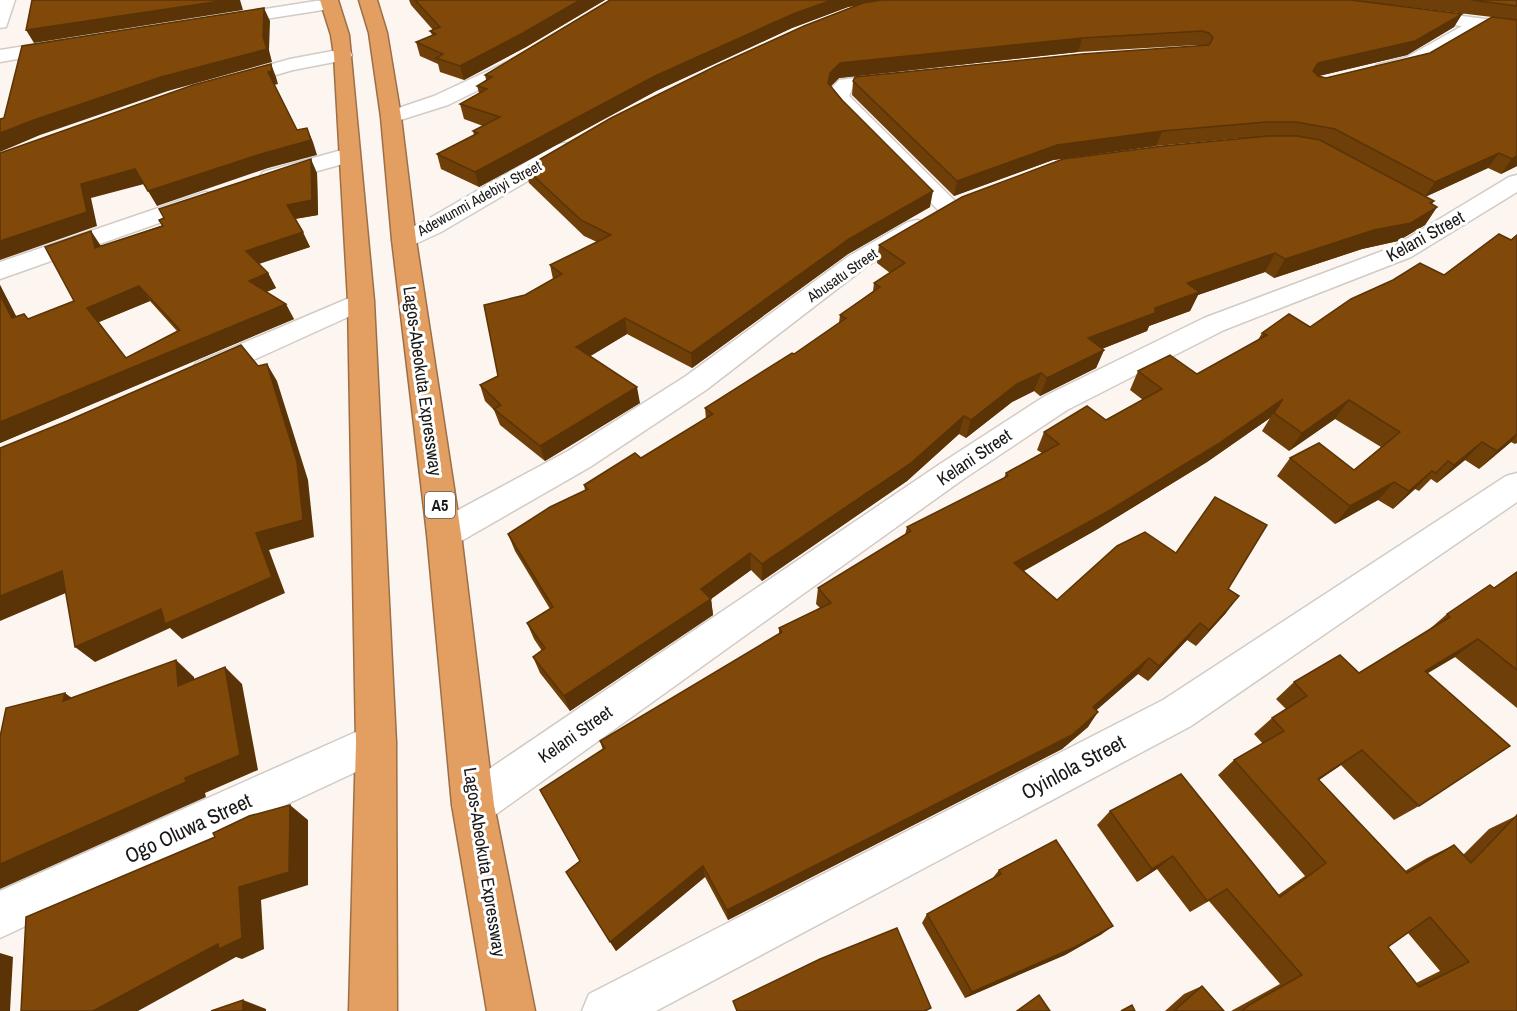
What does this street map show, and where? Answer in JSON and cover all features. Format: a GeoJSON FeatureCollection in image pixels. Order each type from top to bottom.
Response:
{"type":"FeatureCollection","features":[{"type":"Feature","properties":{"kind":"highway","name":"Lagos-Abeokuta Expressway"},"geometry":{"type":"LineString","coordinates":[[368,0],[378,33],[391,117],[404,240],[444,534],[473,805],[511,1011]]}},
{"type":"Feature","properties":{"kind":"highway"},"geometry":{"type":"LineString","coordinates":[[329,2],[340,35],[343,55],[361,301],[376,742],[373,1011]]}},
{"type":"Feature","properties":{"kind":"street"},"geometry":{"type":"LineString","coordinates":[[0,23],[6,0]]}},
{"type":"Feature","properties":{"kind":"street"},"geometry":{"type":"LineString","coordinates":[[200,24],[329,2]]}},
{"type":"Feature","properties":{"kind":"street"},"geometry":{"type":"LineString","coordinates":[[1402,13],[1517,28]]}},
{"type":"Feature","properties":{"kind":"street"},"geometry":{"type":"LineString","coordinates":[[1371,72],[1414,61],[1482,22]]}},
{"type":"Feature","properties":{"kind":"street"},"geometry":{"type":"LineString","coordinates":[[0,56],[82,43]]}},
{"type":"Feature","properties":{"kind":"street"},"geometry":{"type":"LineString","coordinates":[[391,117],[437,103],[485,81],[536,53]]}},
{"type":"Feature","properties":{"kind":"street"},"geometry":{"type":"LineString","coordinates":[[216,86],[290,65],[343,55]]}},
{"type":"Feature","properties":{"kind":"street","name":"Abusatu Street"},"geometry":{"type":"LineString","coordinates":[[444,534],[579,459],[696,383],[858,261],[959,204],[849,109],[839,96],[846,84],[916,77]]}},
{"type":"Feature","properties":{"kind":"street","name":"Adewunmi Adebiyi Street"},"geometry":{"type":"LineString","coordinates":[[404,240],[432,227],[585,138]]}},
{"type":"Feature","properties":{"kind":"street"},"geometry":{"type":"LineString","coordinates":[[255,182],[349,155]]}},
{"type":"Feature","properties":{"kind":"street","name":"Kelani Street"},"geometry":{"type":"LineString","coordinates":[[473,805],[951,472],[1056,403],[1214,324],[1402,252],[1440,218],[1512,190]]}},
{"type":"Feature","properties":{"kind":"street"},"geometry":{"type":"LineString","coordinates":[[0,271],[222,193]]}},
{"type":"Feature","properties":{"kind":"street"},"geometry":{"type":"LineString","coordinates":[[178,382],[361,301]]}},
{"type":"Feature","properties":{"kind":"street","name":"Oyinlola Street"},"geometry":{"type":"LineString","coordinates":[[606,1011],[1177,713],[1517,485]]}},
{"type":"Feature","properties":{"kind":"street","name":"Ogo Oluwa Street"},"geometry":{"type":"LineString","coordinates":[[0,915],[376,742]]}},
{"type":"Feature","properties":{"kind":"building"},"geometry":{"type":"Polygon","coordinates":[[[32,0],[227,0],[26,30],[32,0]]]}},
{"type":"Feature","properties":{"kind":"building"},"geometry":{"type":"Polygon","coordinates":[[[415,0],[580,0],[460,66],[436,58],[443,54],[416,42],[436,34],[430,31],[440,27],[415,0]]]}},
{"type":"Feature","properties":{"kind":"building"},"geometry":{"type":"Polygon","coordinates":[[[610,0],[832,0],[793,14],[655,76],[475,172],[437,154],[478,133],[473,131],[500,117],[460,104],[487,89],[477,86],[492,77],[485,75],[610,0]]]}},
{"type":"Feature","properties":{"kind":"building"},"geometry":{"type":"Polygon","coordinates":[[[882,0],[1351,0],[1462,14],[1415,41],[1318,63],[1313,71],[1318,76],[1326,78],[1430,53],[1492,17],[1517,20],[1517,156],[1512,159],[1499,153],[1435,182],[1335,129],[1296,122],[1266,122],[1162,131],[1057,145],[957,181],[853,81],[855,77],[1082,54],[1209,45],[1213,38],[1209,33],[1202,31],[1082,38],[840,63],[830,73],[828,83],[842,100],[933,191],[849,239],[691,353],[625,318],[576,347],[637,387],[540,446],[494,409],[501,405],[480,385],[498,376],[484,305],[525,295],[562,274],[550,265],[611,235],[581,220],[525,168],[611,118],[716,66],[804,26],[863,3],[882,0]]]}},
{"type":"Feature","properties":{"kind":"building"},"geometry":{"type":"Polygon","coordinates":[[[1471,0],[1517,0],[1517,6],[1471,0]]]}},
{"type":"Feature","properties":{"kind":"building"},"geometry":{"type":"Polygon","coordinates":[[[264,8],[263,37],[267,49],[161,77],[0,133],[0,119],[4,118],[22,46],[264,8]]]}},
{"type":"Feature","properties":{"kind":"building"},"geometry":{"type":"Polygon","coordinates":[[[271,64],[272,71],[268,72],[297,130],[307,128],[311,140],[148,191],[135,169],[81,184],[87,212],[0,241],[0,153],[193,85],[271,64]]]}},
{"type":"Feature","properties":{"kind":"building"},"geometry":{"type":"Polygon","coordinates":[[[1268,136],[1297,136],[1320,140],[1434,201],[1430,203],[1437,207],[1411,223],[1374,230],[1285,259],[1275,253],[1187,283],[1199,292],[1155,308],[1155,313],[1088,338],[1104,350],[1047,378],[1041,373],[1017,384],[971,420],[964,416],[911,463],[762,564],[750,553],[701,589],[711,599],[564,696],[533,657],[545,648],[527,623],[553,607],[508,534],[550,507],[588,489],[584,485],[635,453],[641,458],[713,414],[705,408],[792,353],[794,354],[846,318],[840,315],[880,287],[874,283],[905,263],[879,245],[962,197],[1063,159],[1268,136]]]}},
{"type":"Feature","properties":{"kind":"building"},"geometry":{"type":"Polygon","coordinates":[[[311,159],[312,200],[287,205],[303,232],[246,251],[268,273],[249,281],[286,304],[0,422],[0,295],[12,318],[24,314],[28,319],[74,301],[45,247],[91,231],[95,248],[163,226],[159,220],[164,218],[159,209],[311,159]],[[139,286],[87,308],[126,358],[180,330],[139,286]]]}},
{"type":"Feature","properties":{"kind":"building"},"geometry":{"type":"Polygon","coordinates":[[[1499,234],[1511,240],[1517,235],[1517,434],[1497,451],[1482,442],[1454,465],[1448,461],[1436,473],[1432,471],[1409,491],[1394,482],[1350,506],[1290,458],[1319,443],[1354,470],[1400,432],[1349,400],[1302,433],[1274,413],[1283,399],[1218,444],[1105,513],[1014,563],[1057,600],[1117,546],[1145,532],[1176,553],[1215,497],[1267,525],[1228,589],[1239,596],[1209,630],[1200,623],[1159,666],[1149,658],[1093,707],[1098,712],[1072,735],[727,910],[703,866],[610,942],[566,872],[580,861],[540,790],[605,748],[600,741],[782,632],[779,628],[831,603],[818,588],[911,531],[907,527],[1008,476],[1006,473],[1059,444],[1044,432],[1087,406],[1106,420],[1162,389],[1138,371],[1170,355],[1197,374],[1267,335],[1262,333],[1289,314],[1310,327],[1351,299],[1393,280],[1420,263],[1444,275],[1499,234]]]}},
{"type":"Feature","properties":{"kind":"building"},"geometry":{"type":"Polygon","coordinates":[[[241,345],[258,366],[267,364],[297,462],[303,520],[256,533],[272,577],[165,624],[161,609],[75,647],[62,571],[0,596],[0,448],[241,345]]]}},
{"type":"Feature","properties":{"kind":"building"},"geometry":{"type":"Polygon","coordinates":[[[1517,572],[1517,670],[1478,639],[1425,671],[1510,746],[1419,806],[1362,750],[1318,779],[1407,873],[1454,845],[1471,863],[1517,815],[1517,1011],[1242,1011],[1302,975],[1227,889],[1207,901],[1173,856],[1152,869],[1110,811],[1181,774],[1280,897],[1326,863],[1234,760],[1284,731],[1272,718],[1307,696],[1294,682],[1340,655],[1359,673],[1450,617],[1447,614],[1490,585],[1494,588],[1517,572]],[[1430,917],[1388,947],[1419,987],[1469,962],[1430,917]]]}},
{"type":"Feature","properties":{"kind":"building"},"geometry":{"type":"Polygon","coordinates":[[[176,660],[178,686],[225,667],[240,755],[185,778],[186,782],[0,864],[0,737],[6,708],[65,693],[63,701],[176,660]]]}},
{"type":"Feature","properties":{"kind":"building"},"geometry":{"type":"Polygon","coordinates":[[[290,805],[289,872],[239,887],[242,938],[219,949],[218,944],[93,1011],[21,1011],[26,917],[215,837],[213,833],[249,816],[290,805]]]}},
{"type":"Feature","properties":{"kind":"building"},"geometry":{"type":"Polygon","coordinates":[[[1056,840],[1113,926],[1075,947],[972,992],[927,914],[1001,874],[999,870],[1056,840]]]}},
{"type":"Feature","properties":{"kind":"building"},"geometry":{"type":"Polygon","coordinates":[[[897,928],[931,1008],[925,1011],[737,1011],[733,1001],[820,959],[897,928]]]}},
{"type":"Feature","properties":{"kind":"building"},"geometry":{"type":"Polygon","coordinates":[[[1202,986],[1224,1011],[1174,1011],[1202,986]]]}},
{"type":"Feature","properties":{"kind":"building"},"geometry":{"type":"Polygon","coordinates":[[[1039,995],[1050,1011],[1017,1011],[1039,995]]]}},
{"type":"Feature","properties":{"kind":"building"},"geometry":{"type":"Polygon","coordinates":[[[243,1000],[243,1011],[211,1011],[243,1000]]]}},
{"type":"Feature","properties":{"kind":"building"},"geometry":{"type":"Polygon","coordinates":[[[1132,1005],[1135,1011],[1121,1011],[1132,1005]]]}}]}
